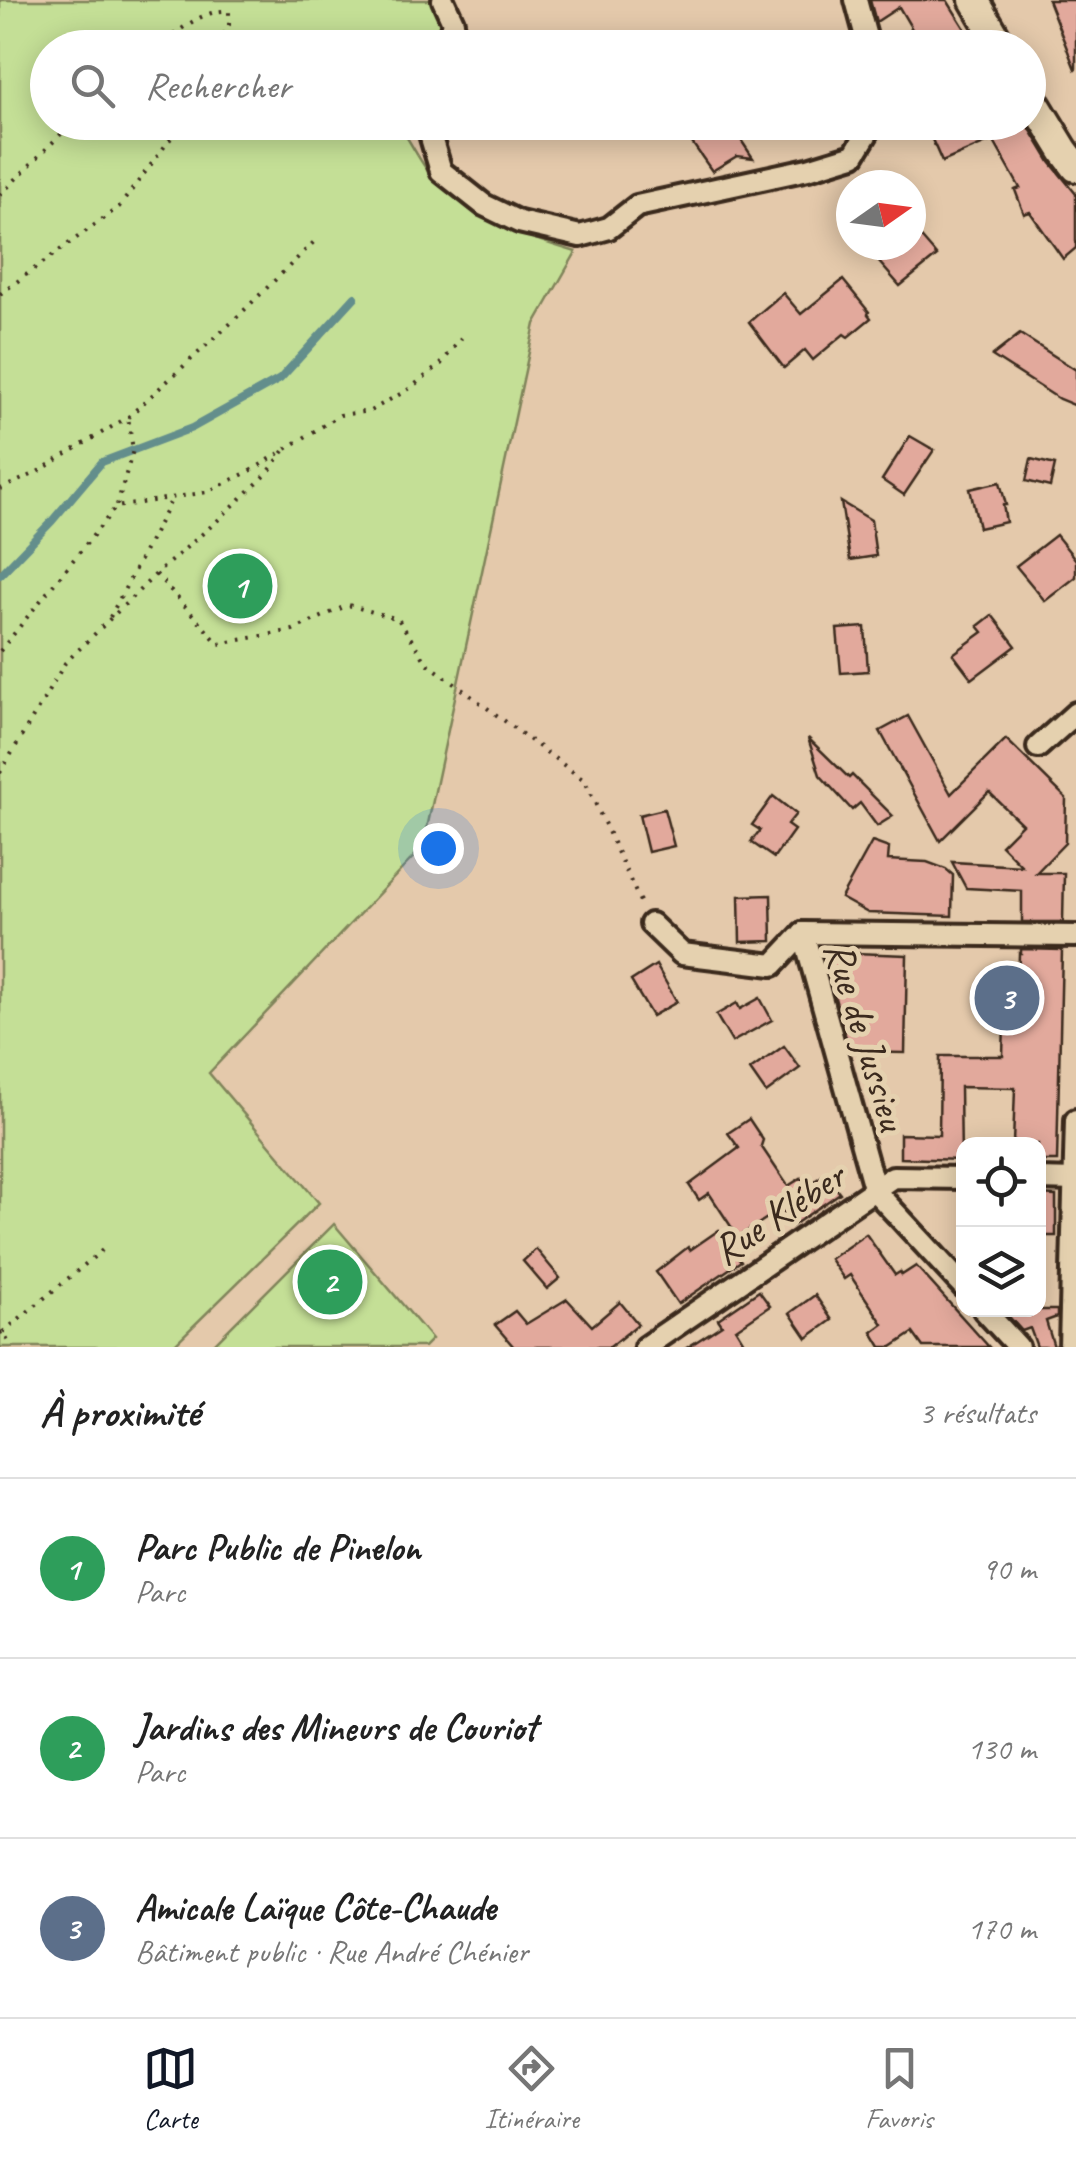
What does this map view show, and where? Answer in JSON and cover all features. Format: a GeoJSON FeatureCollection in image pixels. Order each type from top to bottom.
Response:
{"type":"FeatureCollection","features":[{"type":"Feature","properties":{"kind":"street"},"geometry":{"type":"LineString","coordinates":[[443,0],[453,22],[451,30]]}},
{"type":"Feature","properties":{"kind":"street"},"geometry":{"type":"LineString","coordinates":[[856,0],[864,30]]}},
{"type":"Feature","properties":{"kind":"street"},"geometry":{"type":"LineString","coordinates":[[974,0],[992,30]]}},
{"type":"Feature","properties":{"kind":"street"},"geometry":{"type":"LineString","coordinates":[[1046,122],[1076,166]]}},
{"type":"Feature","properties":{"kind":"street"},"geometry":{"type":"LineString","coordinates":[[433,140],[441,171],[484,205],[519,222],[580,236],[609,228],[637,206],[808,169],[854,154],[863,140]]}},
{"type":"Feature","properties":{"kind":"street"},"geometry":{"type":"LineString","coordinates":[[1038,747],[1076,713]]}},
{"type":"Feature","properties":{"kind":"street","name":"Rue de Jussieu"},"geometry":{"type":"LineString","coordinates":[[650,924],[682,954],[773,965],[802,933]]}},
{"type":"Feature","properties":{"kind":"street"},"geometry":{"type":"LineString","coordinates":[[802,933],[1076,936]]}},
{"type":"Feature","properties":{"kind":"street","name":"Rue de Jussieu"},"geometry":{"type":"LineString","coordinates":[[802,933],[875,1191],[956,1279]]}},
{"type":"Feature","properties":{"kind":"street"},"geometry":{"type":"LineString","coordinates":[[1070,1347],[1076,1120]]}},
{"type":"Feature","properties":{"kind":"street","name":"Rue Kléber"},"geometry":{"type":"LineString","coordinates":[[646,1347],[892,1177],[956,1178]]}},
{"type":"Feature","properties":{"kind":"street"},"geometry":{"type":"LineString","coordinates":[[1046,1179],[1075,1180]]}},
{"type":"Feature","properties":{"kind":"street"},"geometry":{"type":"LineString","coordinates":[[989,1317],[1010,1345]]}},
{"type":"Feature","properties":{"kind":"path"},"geometry":{"type":"LineString","coordinates":[[181,30],[216,10],[229,11],[226,30]]}},
{"type":"Feature","properties":{"kind":"path"},"geometry":{"type":"LineString","coordinates":[[0,195],[55,140]]}},
{"type":"Feature","properties":{"kind":"path"},"geometry":{"type":"LineString","coordinates":[[0,294],[119,207],[169,140]]}},
{"type":"Feature","properties":{"kind":"path"},"geometry":{"type":"LineString","coordinates":[[0,490],[128,418],[318,239]]}},
{"type":"Feature","properties":{"kind":"path"},"geometry":{"type":"LineString","coordinates":[[116,507],[206,492],[254,469],[340,415],[370,411],[409,388],[441,364],[462,337]]}},
{"type":"Feature","properties":{"kind":"path"},"geometry":{"type":"LineString","coordinates":[[0,651],[116,507],[133,450],[128,418]]}},
{"type":"Feature","properties":{"kind":"path"},"geometry":{"type":"LineString","coordinates":[[0,772],[64,663],[267,474],[287,448]]}},
{"type":"Feature","properties":{"kind":"path"},"geometry":{"type":"LineString","coordinates":[[108,621],[173,498]]}},
{"type":"Feature","properties":{"kind":"path"},"geometry":{"type":"LineString","coordinates":[[156,574],[219,644],[293,630],[348,604],[398,619],[428,663],[585,781],[650,924]]}},
{"type":"Feature","properties":{"kind":"path"},"geometry":{"type":"LineString","coordinates":[[11,1347],[2,1332],[105,1248]]}},
{"type":"Feature","properties":{"kind":"green space"},"geometry":{"type":"Polygon","coordinates":[[[0,0],[434,0],[443,21],[441,30],[30,30],[30,140],[408,140],[431,175],[467,206],[501,225],[576,252],[535,324],[423,847],[209,1073],[319,1203],[172,1347],[0,1347],[0,0]]]}},
{"type":"Feature","properties":{"kind":"green space"},"geometry":{"type":"Polygon","coordinates":[[[334,1224],[432,1339],[424,1347],[211,1347],[334,1224]]]}},
{"type":"Feature","properties":{"kind":"building"},"geometry":{"type":"Polygon","coordinates":[[[870,0],[947,0],[966,30],[912,30],[899,7],[876,22],[870,0]]]}},
{"type":"Feature","properties":{"kind":"building"},"geometry":{"type":"Polygon","coordinates":[[[1048,0],[1076,0],[1075,69],[1048,0]]]}},
{"type":"Feature","properties":{"kind":"building"},"geometry":{"type":"Polygon","coordinates":[[[690,140],[741,140],[753,158],[737,156],[712,171],[690,140]]]}},
{"type":"Feature","properties":{"kind":"building"},"geometry":{"type":"Polygon","coordinates":[[[932,140],[993,140],[942,162],[932,140]]]}},
{"type":"Feature","properties":{"kind":"building"},"geometry":{"type":"Polygon","coordinates":[[[993,140],[1037,140],[1076,194],[1076,248],[1063,259],[1030,212],[1024,214],[1015,190],[1020,188],[993,140]]]}},
{"type":"Feature","properties":{"kind":"building"},"geometry":{"type":"Polygon","coordinates":[[[926,243],[937,256],[900,286],[877,260],[926,260],[926,243]]]}},
{"type":"Feature","properties":{"kind":"building"},"geometry":{"type":"Polygon","coordinates":[[[843,280],[871,318],[813,360],[805,350],[784,368],[749,322],[783,293],[801,314],[843,280]]]}},
{"type":"Feature","properties":{"kind":"building"},"geometry":{"type":"Polygon","coordinates":[[[1020,334],[1076,370],[1076,406],[992,356],[1020,334]]]}},
{"type":"Feature","properties":{"kind":"building"},"geometry":{"type":"Polygon","coordinates":[[[910,436],[934,450],[904,495],[882,480],[910,436]]]}},
{"type":"Feature","properties":{"kind":"building"},"geometry":{"type":"Polygon","coordinates":[[[1031,459],[1055,465],[1050,487],[1026,481],[1031,459]]]}},
{"type":"Feature","properties":{"kind":"building"},"geometry":{"type":"Polygon","coordinates":[[[1000,482],[1006,522],[979,528],[970,489],[1000,482]]]}},
{"type":"Feature","properties":{"kind":"building"},"geometry":{"type":"Polygon","coordinates":[[[841,502],[871,520],[876,556],[850,560],[841,502]]]}},
{"type":"Feature","properties":{"kind":"building"},"geometry":{"type":"Polygon","coordinates":[[[1056,535],[1076,560],[1076,577],[1045,601],[1016,566],[1056,535]]]}},
{"type":"Feature","properties":{"kind":"building"},"geometry":{"type":"Polygon","coordinates":[[[992,615],[1016,646],[972,679],[953,654],[983,632],[978,626],[992,615]]]}},
{"type":"Feature","properties":{"kind":"building"},"geometry":{"type":"Polygon","coordinates":[[[865,627],[868,671],[841,673],[837,629],[865,627]]]}},
{"type":"Feature","properties":{"kind":"building"},"geometry":{"type":"Polygon","coordinates":[[[908,716],[951,794],[1006,739],[1066,798],[1065,843],[1036,873],[1064,873],[1063,922],[1022,922],[1022,891],[966,888],[952,862],[1022,866],[1001,845],[1022,824],[989,792],[940,841],[880,731],[908,716]]]}},
{"type":"Feature","properties":{"kind":"building"},"geometry":{"type":"Polygon","coordinates":[[[808,738],[893,816],[877,826],[860,803],[852,810],[820,775],[808,738]]]}},
{"type":"Feature","properties":{"kind":"building"},"geometry":{"type":"Polygon","coordinates":[[[773,796],[796,814],[787,825],[794,830],[774,858],[751,842],[760,830],[752,825],[773,796]]]}},
{"type":"Feature","properties":{"kind":"building"},"geometry":{"type":"Polygon","coordinates":[[[664,809],[674,846],[648,852],[639,815],[664,809]]]}},
{"type":"Feature","properties":{"kind":"building"},"geometry":{"type":"Polygon","coordinates":[[[872,842],[889,848],[888,860],[927,862],[953,875],[952,916],[868,913],[841,898],[872,842]]]}},
{"type":"Feature","properties":{"kind":"building"},"geometry":{"type":"Polygon","coordinates":[[[771,895],[772,941],[740,942],[739,896],[771,895]]]}},
{"type":"Feature","properties":{"kind":"building"},"geometry":{"type":"Polygon","coordinates":[[[1021,949],[1062,950],[1057,1161],[1046,1161],[1046,1137],[1013,1137],[1015,1088],[960,1087],[961,1137],[956,1137],[956,1160],[900,1158],[900,1134],[939,1135],[940,1056],[1003,1056],[1004,1022],[1017,1022],[1021,949]]]}},
{"type":"Feature","properties":{"kind":"building"},"geometry":{"type":"Polygon","coordinates":[[[854,953],[907,955],[905,1053],[850,1052],[825,962],[854,958],[854,953]]]}},
{"type":"Feature","properties":{"kind":"building"},"geometry":{"type":"Polygon","coordinates":[[[656,965],[677,1002],[652,1016],[631,981],[656,965]]]}},
{"type":"Feature","properties":{"kind":"building"},"geometry":{"type":"Polygon","coordinates":[[[760,998],[772,1020],[732,1042],[716,1015],[737,1003],[740,1009],[760,998]]]}},
{"type":"Feature","properties":{"kind":"building"},"geometry":{"type":"Polygon","coordinates":[[[784,1046],[800,1068],[766,1093],[750,1070],[784,1046]]]}},
{"type":"Feature","properties":{"kind":"building"},"geometry":{"type":"Polygon","coordinates":[[[749,1119],[763,1140],[761,1146],[788,1186],[801,1178],[807,1186],[825,1174],[840,1193],[792,1226],[781,1209],[738,1237],[709,1193],[699,1200],[689,1185],[739,1148],[728,1133],[749,1119]]]}},
{"type":"Feature","properties":{"kind":"building"},"geometry":{"type":"Polygon","coordinates":[[[1046,1195],[1056,1196],[1056,1236],[1046,1236],[1046,1195]]]}},
{"type":"Feature","properties":{"kind":"building"},"geometry":{"type":"Polygon","coordinates":[[[719,1230],[741,1261],[678,1304],[656,1272],[688,1247],[690,1250],[719,1230]]]}},
{"type":"Feature","properties":{"kind":"building"},"geometry":{"type":"Polygon","coordinates":[[[866,1234],[895,1275],[916,1266],[956,1310],[956,1317],[962,1317],[989,1347],[923,1347],[913,1333],[892,1347],[881,1347],[872,1332],[883,1324],[850,1275],[844,1279],[830,1259],[866,1234]]]}},
{"type":"Feature","properties":{"kind":"building"},"geometry":{"type":"Polygon","coordinates":[[[536,1249],[560,1278],[547,1289],[523,1261],[536,1249]]]}},
{"type":"Feature","properties":{"kind":"building"},"geometry":{"type":"Polygon","coordinates":[[[759,1291],[770,1306],[736,1329],[747,1347],[688,1347],[722,1325],[718,1319],[759,1291]]]}},
{"type":"Feature","properties":{"kind":"building"},"geometry":{"type":"Polygon","coordinates":[[[815,1295],[832,1320],[807,1338],[790,1313],[815,1295]]]}},
{"type":"Feature","properties":{"kind":"building"},"geometry":{"type":"Polygon","coordinates":[[[567,1299],[592,1326],[620,1302],[638,1324],[610,1347],[514,1347],[495,1325],[515,1311],[526,1324],[567,1299]]]}},
{"type":"Feature","properties":{"kind":"building"},"geometry":{"type":"Polygon","coordinates":[[[1046,1310],[1057,1310],[1057,1317],[1046,1321],[1054,1347],[1037,1347],[1030,1328],[1022,1331],[1009,1317],[1046,1317],[1046,1310]]]}},
{"type":"Feature","properties":{"kind":"waterway"},"geometry":{"type":"LineString","coordinates":[[0,575],[102,462],[192,428],[280,379],[355,297]]}},
{"type":"Feature","properties":{"kind":"place","name":"Parc Public de Pinelon"},"geometry":{"type":"Point","coordinates":[240,586]}},
{"type":"Feature","properties":{"kind":"place","name":"Amicale Laïque Côte-Chaude"},"geometry":{"type":"Point","coordinates":[1007,998]}},
{"type":"Feature","properties":{"kind":"place","name":"Jardins des Mineurs de Couriot"},"geometry":{"type":"Point","coordinates":[330,1282]}}]}
